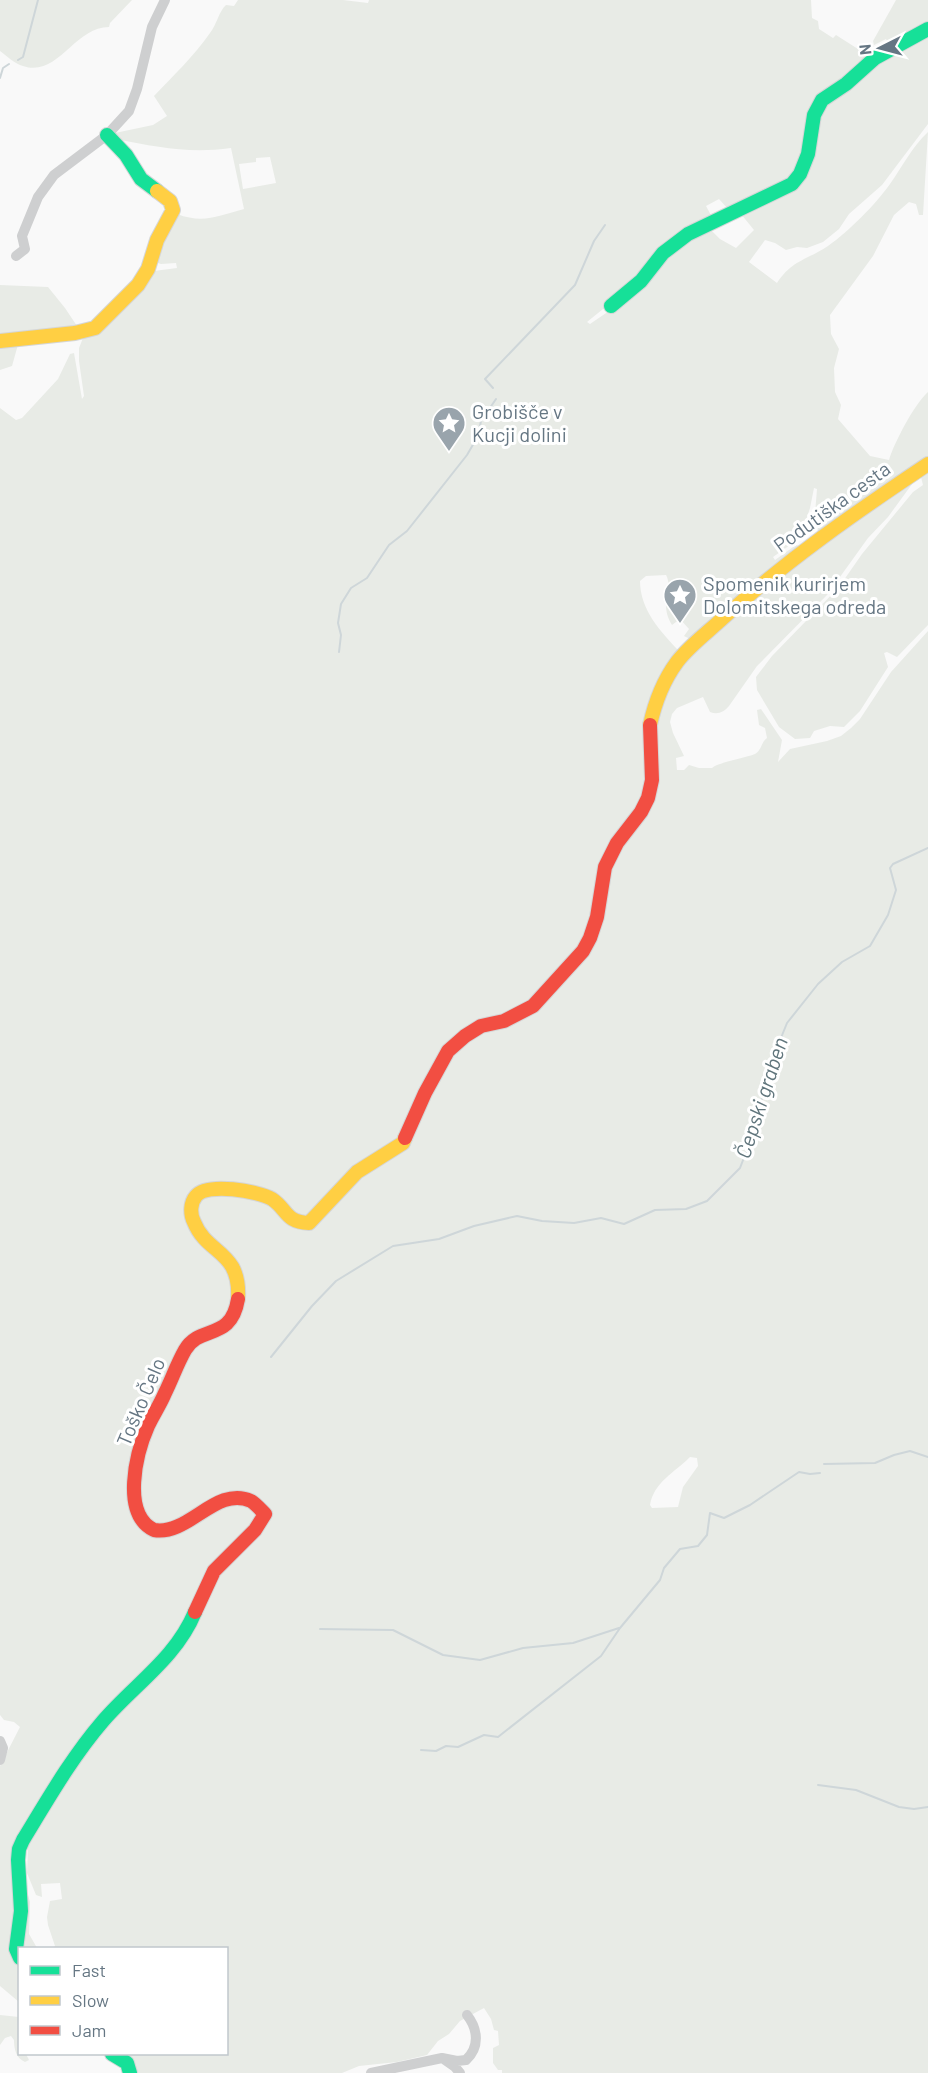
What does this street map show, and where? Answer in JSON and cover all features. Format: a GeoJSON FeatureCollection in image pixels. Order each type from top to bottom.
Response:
{"type":"FeatureCollection","features":[{"type":"Feature","properties":{"kind":"street"},"geometry":{"type":"LineString","coordinates":[[16,256],[25,249],[22,236],[28,224],[29,215],[45,185],[54,175],[106,135],[129,111],[137,89],[152,27],[165,0]]}},
{"type":"Feature","properties":{"kind":"street"},"geometry":{"type":"LineString","coordinates":[[610,306],[641,280],[663,253],[688,234],[792,184],[800,174],[808,154],[814,115],[822,99],[846,84],[875,58],[928,29]]}},
{"type":"Feature","properties":{"kind":"street"},"geometry":{"type":"LineString","coordinates":[[0,340],[75,333],[95,328],[138,285],[148,269],[157,240],[173,210],[173,205],[168,197],[146,185],[138,177],[126,155],[106,135]]}},
{"type":"Feature","properties":{"kind":"street","name":"Podutiška cesta"},"geometry":{"type":"LineString","coordinates":[[465,1036],[481,1026],[504,1022],[534,1006],[583,951],[591,938],[597,917],[605,867],[617,843],[641,812],[648,798],[651,780],[649,727],[654,705],[667,676],[678,660],[764,581],[795,556],[853,513],[928,464]]}},
{"type":"Feature","properties":{"kind":"street","name":"Toško Čelo"},"geometry":{"type":"LineString","coordinates":[[18,1949],[16,1940],[21,1911],[18,1860],[23,1840],[72,1760],[94,1732],[184,1637],[213,1573],[229,1554],[260,1525],[265,1514],[253,1501],[239,1498],[214,1503],[182,1525],[160,1532],[152,1530],[143,1522],[138,1513],[135,1497],[136,1473],[140,1446],[149,1423],[188,1345],[195,1338],[216,1332],[227,1325],[239,1299],[233,1265],[225,1254],[196,1227],[191,1215],[193,1201],[197,1193],[207,1189],[260,1195],[273,1199],[290,1220],[297,1223],[309,1223],[357,1172],[403,1143],[441,1062],[448,1051],[465,1036]]}},
{"type":"Feature","properties":{"kind":"street"},"geometry":{"type":"LineString","coordinates":[[0,1741],[3,1748],[0,1760]]}},
{"type":"Feature","properties":{"kind":"street"},"geometry":{"type":"LineString","coordinates":[[371,2073],[442,2058],[466,2060],[472,2053],[477,2034],[473,2022],[467,2015]]}},
{"type":"Feature","properties":{"kind":"street"},"geometry":{"type":"LineString","coordinates":[[114,2055],[127,2063],[130,2073]]}},
{"type":"Feature","properties":{"kind":"street"},"geometry":{"type":"LineString","coordinates":[[442,2058],[460,2073]]}},
{"type":"Feature","properties":{"kind":"shaded area"},"geometry":{"type":"Polygon","coordinates":[[[0,0],[132,0],[110,23],[109,27],[97,29],[86,35],[56,59],[35,68],[20,65],[0,51],[0,0]]]}},
{"type":"Feature","properties":{"kind":"shaded area"},"geometry":{"type":"Polygon","coordinates":[[[238,0],[343,0],[368,3],[369,0],[811,0],[812,18],[818,21],[819,29],[833,38],[836,35],[858,49],[868,46],[874,56],[846,81],[819,100],[813,113],[808,150],[791,183],[728,209],[719,199],[706,206],[713,219],[690,230],[669,246],[640,279],[587,322],[590,324],[612,309],[622,297],[642,283],[657,262],[681,241],[708,225],[794,184],[801,175],[808,158],[813,126],[822,105],[875,61],[928,32],[928,124],[882,185],[849,214],[839,229],[823,242],[807,248],[797,247],[786,250],[765,240],[749,262],[777,283],[788,269],[828,246],[853,225],[877,200],[928,132],[923,215],[919,215],[916,204],[909,202],[894,215],[873,256],[830,315],[831,334],[839,349],[834,368],[835,392],[841,405],[838,419],[870,456],[889,460],[906,424],[928,392],[928,460],[819,533],[816,527],[822,516],[820,513],[815,514],[817,489],[814,488],[800,538],[773,557],[775,560],[796,545],[803,547],[749,590],[694,641],[684,636],[689,629],[680,619],[672,625],[668,617],[666,575],[646,576],[640,581],[644,602],[653,620],[680,652],[661,678],[648,708],[645,729],[647,780],[641,806],[602,866],[590,929],[577,953],[528,1004],[503,1017],[465,1029],[454,1039],[431,1071],[401,1138],[393,1146],[355,1169],[305,1220],[297,1219],[275,1195],[262,1191],[209,1185],[192,1191],[187,1199],[188,1219],[193,1228],[228,1261],[232,1270],[235,1300],[225,1321],[195,1332],[180,1354],[144,1423],[136,1447],[132,1473],[133,1513],[140,1525],[155,1536],[171,1535],[218,1508],[240,1504],[259,1510],[260,1518],[235,1539],[209,1568],[178,1638],[102,1717],[69,1758],[44,1795],[15,1846],[13,1863],[18,1904],[13,1950],[18,1964],[18,2001],[0,1986],[0,1766],[20,1727],[14,1722],[4,1720],[0,1715],[0,408],[16,420],[22,418],[58,379],[70,354],[74,353],[82,399],[84,396],[79,348],[83,338],[98,330],[154,271],[177,268],[176,263],[155,262],[155,250],[172,217],[177,214],[203,219],[244,209],[231,148],[173,149],[116,139],[115,133],[153,125],[167,116],[154,96],[204,41],[226,5],[234,6],[238,0]],[[270,157],[256,158],[256,162],[239,164],[243,189],[276,183],[270,157]],[[741,214],[710,229],[720,239],[736,248],[754,230],[741,214]]]}},
{"type":"Feature","properties":{"kind":"shaded area"},"geometry":{"type":"Polygon","coordinates":[[[896,0],[928,0],[928,26],[889,46],[886,39],[874,45],[873,41],[896,0]]]}},
{"type":"Feature","properties":{"kind":"shaded area"},"geometry":{"type":"Polygon","coordinates":[[[0,285],[48,287],[79,329],[0,339],[0,285]]]}},
{"type":"Feature","properties":{"kind":"shaded area"},"geometry":{"type":"Polygon","coordinates":[[[19,341],[12,366],[0,370],[0,343],[19,341]]]}},
{"type":"Feature","properties":{"kind":"shaded area"},"geometry":{"type":"Polygon","coordinates":[[[928,470],[928,625],[897,657],[887,652],[884,653],[888,667],[860,711],[844,727],[830,726],[814,731],[810,738],[795,739],[779,727],[757,690],[756,677],[772,656],[839,587],[862,554],[913,492],[923,485],[921,477],[928,470]]]}},
{"type":"Feature","properties":{"kind":"shaded area"},"geometry":{"type":"Polygon","coordinates":[[[915,480],[888,517],[868,538],[827,595],[757,666],[727,708],[718,713],[710,712],[703,697],[677,708],[670,722],[684,756],[676,758],[677,770],[684,770],[689,765],[712,768],[755,754],[759,750],[767,738],[765,728],[759,725],[757,710],[761,709],[782,740],[778,762],[790,749],[827,741],[841,736],[851,728],[860,719],[891,672],[928,631],[928,2073],[502,2073],[502,2070],[498,2070],[493,2063],[493,2048],[499,2045],[498,2031],[494,2030],[491,2019],[484,2008],[460,2021],[449,2034],[438,2041],[427,2055],[397,2062],[359,2066],[342,2073],[135,2073],[121,2055],[228,2055],[228,1947],[54,1947],[47,1917],[50,1901],[62,1899],[60,1883],[41,1884],[42,1897],[36,1895],[27,1873],[28,1848],[40,1815],[77,1762],[150,1678],[220,1569],[268,1522],[241,1494],[175,1523],[157,1526],[148,1520],[139,1493],[145,1447],[187,1356],[199,1340],[225,1334],[243,1298],[205,1231],[194,1206],[211,1192],[260,1200],[271,1204],[290,1225],[307,1229],[358,1177],[384,1162],[448,1058],[480,1032],[503,1027],[581,960],[604,884],[617,852],[643,817],[652,731],[673,673],[807,552],[915,480]],[[690,1457],[666,1478],[652,1497],[650,1505],[652,1508],[678,1507],[683,1487],[698,1466],[697,1458],[690,1457]]]}},
{"type":"Feature","properties":{"kind":"shaded area"},"geometry":{"type":"Polygon","coordinates":[[[26,1888],[30,1902],[29,1934],[36,1947],[21,1947],[26,1888]]]}},
{"type":"Feature","properties":{"kind":"shaded area"},"geometry":{"type":"Polygon","coordinates":[[[0,2015],[18,2017],[18,2055],[26,2055],[29,2060],[25,2062],[18,2056],[11,2036],[5,2038],[0,2045],[0,2015]]]}},
{"type":"Feature","properties":{"kind":"waterway"},"geometry":{"type":"LineString","coordinates":[[18,60],[23,57],[38,0]]}},
{"type":"Feature","properties":{"kind":"waterway"},"geometry":{"type":"LineString","coordinates":[[0,78],[3,68],[9,64]]}},
{"type":"Feature","properties":{"kind":"waterway"},"geometry":{"type":"LineString","coordinates":[[493,388],[485,379],[575,285],[594,241],[605,225]]}},
{"type":"Feature","properties":{"kind":"waterway"},"geometry":{"type":"LineString","coordinates":[[339,652],[341,635],[338,623],[341,604],[351,588],[367,578],[389,545],[407,531],[467,455],[478,436],[481,421],[496,399]]}},
{"type":"Feature","properties":{"kind":"waterway","name":"Čepski graben"},"geometry":{"type":"LineString","coordinates":[[271,1357],[312,1306],[336,1281],[393,1246],[439,1239],[474,1226],[517,1216],[542,1221],[574,1223],[601,1218],[624,1224],[655,1210],[686,1209],[707,1201],[740,1168],[756,1126],[768,1070],[787,1023],[818,984],[842,962],[870,946],[888,915],[896,890],[890,868],[893,864],[928,848]]}},
{"type":"Feature","properties":{"kind":"waterway"},"geometry":{"type":"LineString","coordinates":[[824,1464],[875,1463],[910,1451],[928,1457]]}},
{"type":"Feature","properties":{"kind":"waterway"},"geometry":{"type":"LineString","coordinates":[[421,1750],[436,1751],[446,1746],[458,1747],[484,1735],[498,1737],[601,1656],[620,1628],[660,1580],[664,1568],[680,1549],[698,1546],[707,1535],[710,1513],[724,1518],[750,1505],[799,1472],[820,1473]]}},
{"type":"Feature","properties":{"kind":"waterway"},"geometry":{"type":"LineString","coordinates":[[320,1629],[393,1630],[443,1655],[480,1660],[523,1648],[573,1643],[619,1628]]}},
{"type":"Feature","properties":{"kind":"waterway"},"geometry":{"type":"LineString","coordinates":[[818,1785],[856,1790],[899,1807],[914,1809],[928,1807]]}},
{"type":"Feature","properties":{"kind":"traffic: fast"},"geometry":{"type":"LineString","coordinates":[[611,306],[641,281],[663,253],[688,234],[792,184],[800,174],[808,154],[814,115],[822,100],[846,84],[875,58],[928,29]]}},
{"type":"Feature","properties":{"kind":"traffic: fast"},"geometry":{"type":"LineString","coordinates":[[107,135],[126,155],[141,179],[157,191]]}},
{"type":"Feature","properties":{"kind":"traffic: fast"},"geometry":{"type":"LineString","coordinates":[[18,1954],[16,1949],[21,1911],[18,1860],[23,1840],[81,1749],[115,1708],[166,1657],[187,1628],[195,1612]]}},
{"type":"Feature","properties":{"kind":"traffic: fast"},"geometry":{"type":"LineString","coordinates":[[114,2055],[127,2063],[130,2073]]}},
{"type":"Feature","properties":{"kind":"traffic: slow"},"geometry":{"type":"LineString","coordinates":[[0,341],[75,333],[95,328],[138,285],[148,269],[157,240],[173,210],[170,201],[157,191]]}},
{"type":"Feature","properties":{"kind":"traffic: slow"},"geometry":{"type":"LineString","coordinates":[[650,725],[664,684],[677,662],[693,645],[797,556],[928,464]]}},
{"type":"Feature","properties":{"kind":"traffic: slow"},"geometry":{"type":"LineString","coordinates":[[238,1299],[238,1283],[229,1262],[200,1233],[193,1219],[191,1212],[196,1196],[211,1189],[233,1189],[256,1193],[272,1199],[291,1218],[309,1223],[357,1172],[403,1143],[405,1138]]}},
{"type":"Feature","properties":{"kind":"traffic: jam"},"geometry":{"type":"LineString","coordinates":[[405,1138],[425,1093],[448,1051],[481,1026],[504,1021],[533,1006],[583,951],[597,917],[605,867],[617,843],[641,812],[648,798],[652,780],[650,725]]}},
{"type":"Feature","properties":{"kind":"traffic: jam"},"geometry":{"type":"LineString","coordinates":[[195,1612],[214,1571],[255,1530],[265,1514],[251,1501],[238,1498],[214,1505],[179,1526],[167,1530],[154,1530],[144,1522],[137,1511],[134,1497],[136,1467],[148,1426],[185,1350],[191,1342],[222,1327],[229,1321],[238,1299]]}},
{"type":"Feature","properties":{"kind":"place","name":"Grobišče v Kucji dolini"},"geometry":{"type":"Point","coordinates":[449,452]}},
{"type":"Feature","properties":{"kind":"place","name":"Spomenik kurirjem Dolomitskega odreda"},"geometry":{"type":"Point","coordinates":[680,624]}}]}
